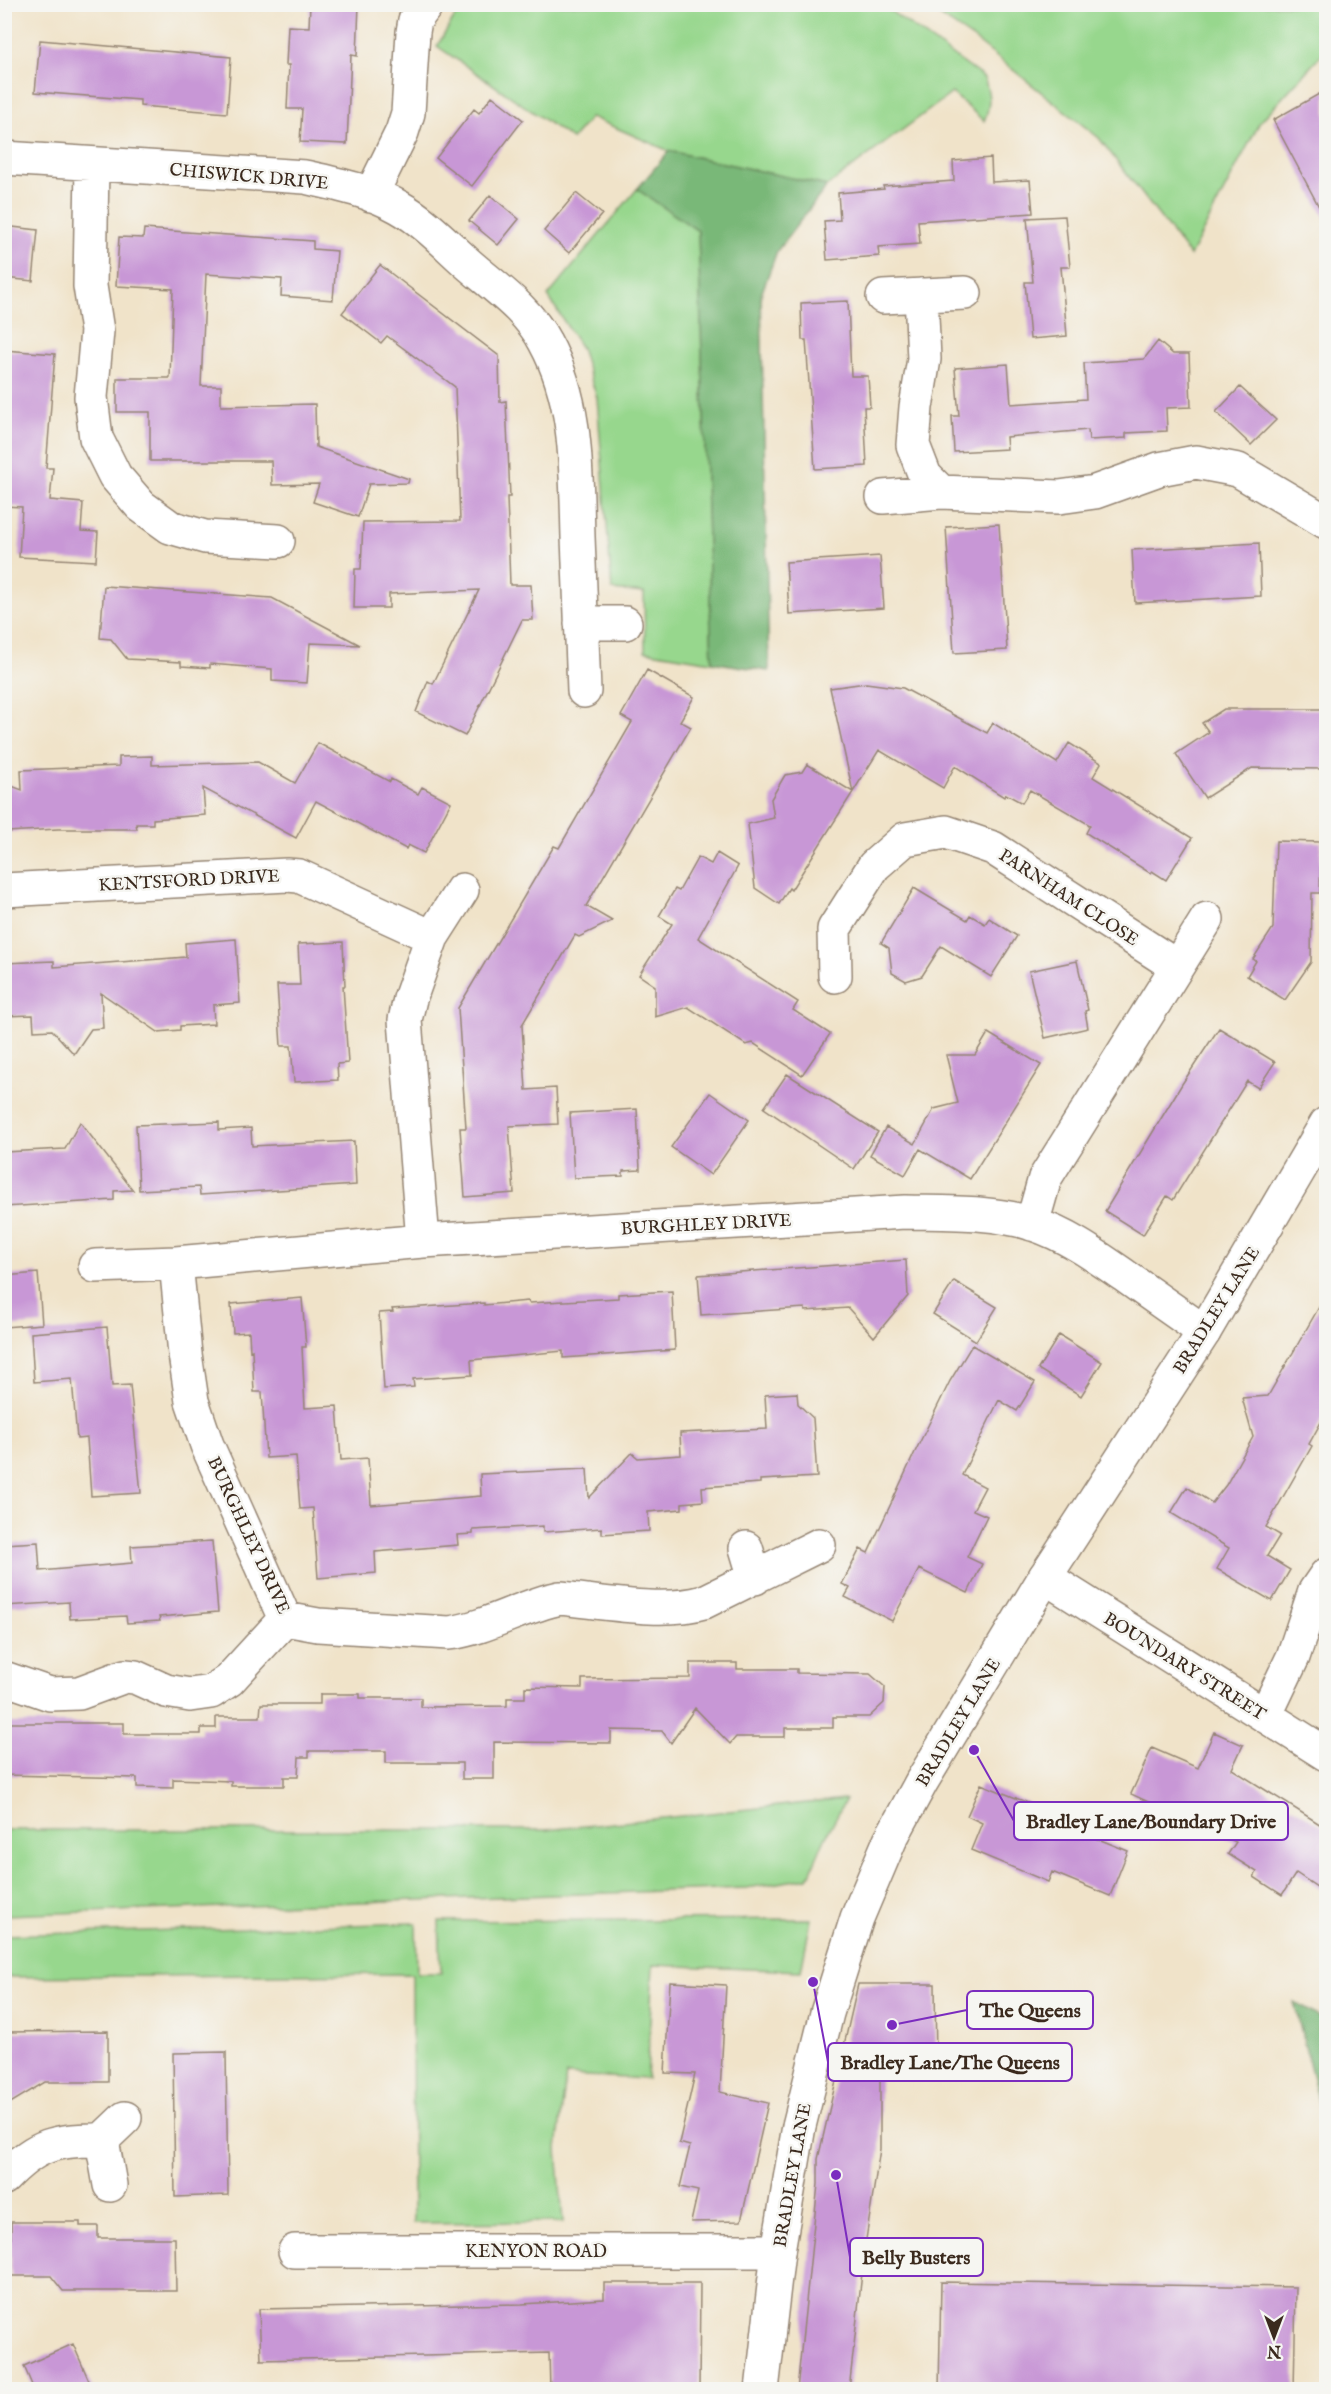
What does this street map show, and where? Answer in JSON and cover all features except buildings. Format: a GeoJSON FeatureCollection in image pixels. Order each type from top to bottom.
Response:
{"type":"FeatureCollection","features":[{"type":"Feature","properties":{"kind":"street"},"geometry":{"type":"LineString","coordinates":[[371,195],[402,132],[408,113],[412,32],[415,20],[426,4]]}},
{"type":"Feature","properties":{"kind":"street","name":"CHISWICK DRIVE"},"geometry":{"type":"LineString","coordinates":[[4,158],[305,177],[336,184],[400,207],[524,312],[544,340],[562,378],[571,421],[576,472],[584,691]]}},
{"type":"Feature","properties":{"kind":"street"},"geometry":{"type":"LineString","coordinates":[[92,165],[90,286],[98,331],[91,397],[96,438],[116,476],[141,506],[170,527],[204,537],[230,525],[278,541]]}},
{"type":"Feature","properties":{"kind":"street"},"geometry":{"type":"LineString","coordinates":[[884,297],[965,293]]}},
{"type":"Feature","properties":{"kind":"street"},"geometry":{"type":"LineString","coordinates":[[921,295],[924,359],[916,407],[913,445],[925,476],[941,492]]}},
{"type":"Feature","properties":{"kind":"street"},"geometry":{"type":"LineString","coordinates":[[883,497],[941,492],[1059,497],[1095,492],[1159,469],[1196,462],[1238,471],[1326,522]]}},
{"type":"Feature","properties":{"kind":"street"},"geometry":{"type":"LineString","coordinates":[[581,623],[625,623]]}},
{"type":"Feature","properties":{"kind":"street","name":"PARNHAM CLOSE"},"geometry":{"type":"LineString","coordinates":[[835,976],[834,929],[874,866],[905,839],[946,832],[993,848],[1176,966]]}},
{"type":"Feature","properties":{"kind":"street","name":"KENTSFORD DRIVE"},"geometry":{"type":"LineString","coordinates":[[4,890],[299,876],[432,937]]}},
{"type":"Feature","properties":{"kind":"street"},"geometry":{"type":"LineString","coordinates":[[423,1241],[405,1020],[432,937],[462,890]]}},
{"type":"Feature","properties":{"kind":"street"},"geometry":{"type":"LineString","coordinates":[[1032,1224],[1045,1178],[1207,919]]}},
{"type":"Feature","properties":{"kind":"street","name":"BRADLEY LANE"},"geometry":{"type":"LineString","coordinates":[[762,2390],[778,2251],[799,2126],[827,2013],[857,1918],[890,1840],[1045,1577],[1204,1332],[1326,1124]]}},
{"type":"Feature","properties":{"kind":"street","name":"BURGHLEY DRIVE"},"geometry":{"type":"LineString","coordinates":[[95,1266],[176,1263],[423,1241],[904,1212],[994,1215],[1032,1224],[1062,1236],[1093,1254],[1204,1332]]}},
{"type":"Feature","properties":{"kind":"street","name":"BURGHLEY DRIVE"},"geometry":{"type":"LineString","coordinates":[[176,1263],[192,1401],[207,1445],[285,1619],[318,1625],[449,1633],[470,1630],[543,1601],[560,1598],[668,1607],[688,1606],[704,1602],[751,1563],[819,1545]]}},
{"type":"Feature","properties":{"kind":"street"},"geometry":{"type":"LineString","coordinates":[[1264,1716],[1293,1658],[1315,1591],[1326,1575]]}},
{"type":"Feature","properties":{"kind":"street","name":"BOUNDARY STREET"},"geometry":{"type":"LineString","coordinates":[[1045,1577],[1326,1754]]}},
{"type":"Feature","properties":{"kind":"street"},"geometry":{"type":"LineString","coordinates":[[4,1678],[50,1694],[79,1693],[125,1676],[135,1677],[166,1691],[190,1695],[211,1692],[230,1680],[285,1619]]}},
{"type":"Feature","properties":{"kind":"street"},"geometry":{"type":"LineString","coordinates":[[4,2178],[18,2163],[41,2147],[114,2129],[111,2185]]}},
{"type":"Feature","properties":{"kind":"street","name":"KENYON ROAD"},"geometry":{"type":"LineString","coordinates":[[295,2251],[778,2251]]}},
{"type":"Feature","properties":{"kind":"green space"},"geometry":{"type":"Polygon","coordinates":[[[462,5],[882,5],[984,78],[989,105],[984,121],[952,93],[827,186],[669,151],[591,117],[572,139],[437,46],[462,5]]]}},
{"type":"Feature","properties":{"kind":"green space"},"geometry":{"type":"Polygon","coordinates":[[[924,5],[1326,5],[1326,50],[1260,122],[1190,256],[1099,138],[974,39],[924,5]]]}},
{"type":"Feature","properties":{"kind":"green space"},"geometry":{"type":"Polygon","coordinates":[[[669,151],[827,186],[777,251],[761,295],[769,671],[712,662],[698,231],[637,189],[669,151]]]}},
{"type":"Feature","properties":{"kind":"green space"},"geometry":{"type":"Polygon","coordinates":[[[637,189],[698,231],[712,662],[645,651],[644,593],[612,590],[597,398],[581,348],[548,296],[637,189]]]}},
{"type":"Feature","properties":{"kind":"green space"},"geometry":{"type":"Polygon","coordinates":[[[846,1799],[825,1838],[808,1878],[746,1888],[5,1915],[5,1830],[546,1830],[846,1799]]]}},
{"type":"Feature","properties":{"kind":"green space"},"geometry":{"type":"Polygon","coordinates":[[[811,1919],[801,1971],[653,1965],[647,2079],[566,2075],[557,2149],[563,2222],[413,2223],[412,1974],[5,1977],[5,1935],[416,1923],[417,1973],[441,1973],[439,1921],[811,1919]]]}},
{"type":"Feature","properties":{"kind":"green space"},"geometry":{"type":"Polygon","coordinates":[[[1294,2002],[1326,2021],[1326,2132],[1294,2002]]]}},
{"type":"Feature","properties":{"kind":"place","name":"Bradley Lane/Boundary Drive"},"geometry":{"type":"Point","coordinates":[974,1750]}},
{"type":"Feature","properties":{"kind":"place","name":"Bradley Lane/The Queens"},"geometry":{"type":"Point","coordinates":[813,1982]}},
{"type":"Feature","properties":{"kind":"place","name":"The Queens"},"geometry":{"type":"Point","coordinates":[892,2025]}},
{"type":"Feature","properties":{"kind":"place","name":"Belly Busters"},"geometry":{"type":"Point","coordinates":[836,2175]}}]}
